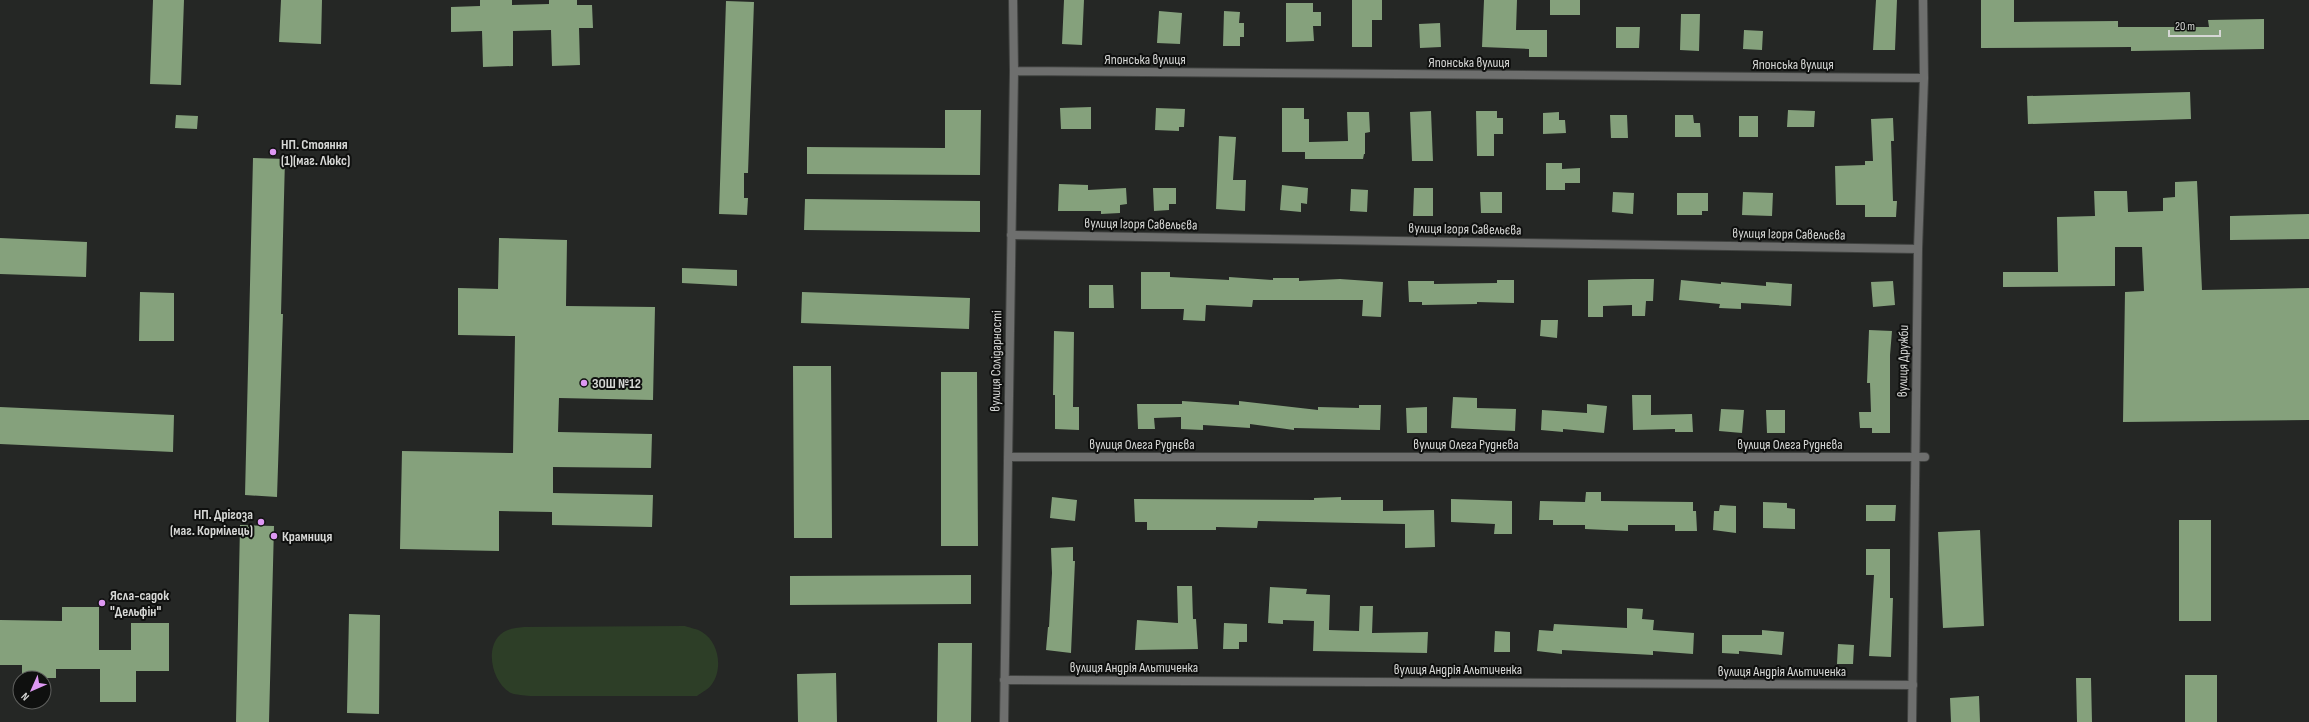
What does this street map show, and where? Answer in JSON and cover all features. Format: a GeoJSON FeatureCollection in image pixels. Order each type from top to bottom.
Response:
{"type":"FeatureCollection","features":[{"type":"Feature","properties":{"kind":"street","name":"вулиця Солідарності"},"geometry":{"type":"LineString","coordinates":[[1004,722],[1014,71],[1013,0]]}},
{"type":"Feature","properties":{"kind":"street","name":"вулиця Дружби"},"geometry":{"type":"LineString","coordinates":[[1912,722],[1918,249],[1924,78],[1923,0]]}},
{"type":"Feature","properties":{"kind":"street","name":"Японська вулиця"},"geometry":{"type":"LineString","coordinates":[[1014,71],[1924,78]]}},
{"type":"Feature","properties":{"kind":"street","name":"вулиця Ігоря Савельєва"},"geometry":{"type":"LineString","coordinates":[[1011,235],[1918,249]]}},
{"type":"Feature","properties":{"kind":"street","name":"вулиця Олега Руднєва"},"geometry":{"type":"LineString","coordinates":[[1008,457],[1925,457]]}},
{"type":"Feature","properties":{"kind":"street","name":"вулиця Андрія Альтиченка"},"geometry":{"type":"LineString","coordinates":[[1004,680],[1913,685]]}},
{"type":"Feature","properties":{"kind":"green space"},"geometry":{"type":"Polygon","coordinates":[[[685,626],[700,631],[708,636],[716,649],[718,656],[717,671],[712,684],[697,696],[518,695],[505,689],[496,676],[493,668],[492,651],[494,644],[501,634],[513,628],[685,626]]]}},
{"type":"Feature","properties":{"kind":"building"},"geometry":{"type":"Polygon","coordinates":[[[153,0],[184,0],[181,85],[150,84],[153,0]]]}},
{"type":"Feature","properties":{"kind":"building"},"geometry":{"type":"Polygon","coordinates":[[[281,0],[322,0],[321,44],[279,42],[281,0]]]}},
{"type":"Feature","properties":{"kind":"building"},"geometry":{"type":"Polygon","coordinates":[[[480,0],[512,0],[512,5],[549,4],[549,0],[577,0],[577,5],[592,5],[593,28],[579,28],[580,65],[552,66],[551,30],[513,31],[513,66],[483,67],[482,31],[451,32],[451,7],[480,6],[480,0]]]}},
{"type":"Feature","properties":{"kind":"building"},"geometry":{"type":"Polygon","coordinates":[[[1064,0],[1084,0],[1082,45],[1062,44],[1064,0]]]}},
{"type":"Feature","properties":{"kind":"building"},"geometry":{"type":"Polygon","coordinates":[[[1352,0],[1382,0],[1382,20],[1372,20],[1372,47],[1352,47],[1352,0]]]}},
{"type":"Feature","properties":{"kind":"building"},"geometry":{"type":"Polygon","coordinates":[[[1484,0],[1517,0],[1516,30],[1547,30],[1547,57],[1529,57],[1529,49],[1482,47],[1484,0]]]}},
{"type":"Feature","properties":{"kind":"building"},"geometry":{"type":"Polygon","coordinates":[[[1550,0],[1580,0],[1580,15],[1550,15],[1550,0]]]}},
{"type":"Feature","properties":{"kind":"building"},"geometry":{"type":"Polygon","coordinates":[[[1876,0],[1897,0],[1895,50],[1873,50],[1876,0]]]}},
{"type":"Feature","properties":{"kind":"building"},"geometry":{"type":"Polygon","coordinates":[[[1981,0],[2014,0],[2014,22],[2118,21],[2118,27],[2209,27],[2208,20],[2264,19],[2264,49],[2131,51],[2131,47],[1981,48],[1981,0]]]}},
{"type":"Feature","properties":{"kind":"building"},"geometry":{"type":"Polygon","coordinates":[[[726,1],[754,2],[748,173],[744,173],[744,198],[748,198],[747,215],[719,214],[726,1]]]}},
{"type":"Feature","properties":{"kind":"building"},"geometry":{"type":"Polygon","coordinates":[[[1286,3],[1313,3],[1313,12],[1321,12],[1321,26],[1313,26],[1314,41],[1286,42],[1286,3]]]}},
{"type":"Feature","properties":{"kind":"building"},"geometry":{"type":"Polygon","coordinates":[[[1159,11],[1182,13],[1180,44],[1157,43],[1159,11]]]}},
{"type":"Feature","properties":{"kind":"building"},"geometry":{"type":"Polygon","coordinates":[[[1224,11],[1240,12],[1239,23],[1244,23],[1244,37],[1240,37],[1240,46],[1223,46],[1224,11]]]}},
{"type":"Feature","properties":{"kind":"building"},"geometry":{"type":"Polygon","coordinates":[[[1681,14],[1700,14],[1699,51],[1680,50],[1681,14]]]}},
{"type":"Feature","properties":{"kind":"building"},"geometry":{"type":"Polygon","coordinates":[[[1440,23],[1441,47],[1420,48],[1419,24],[1440,23]]]}},
{"type":"Feature","properties":{"kind":"building"},"geometry":{"type":"Polygon","coordinates":[[[1616,27],[1640,27],[1639,48],[1616,48],[1616,27]]]}},
{"type":"Feature","properties":{"kind":"building"},"geometry":{"type":"Polygon","coordinates":[[[1744,30],[1763,31],[1762,50],[1743,49],[1744,30]]]}},
{"type":"Feature","properties":{"kind":"building"},"geometry":{"type":"Polygon","coordinates":[[[2190,92],[2191,119],[2028,124],[2027,96],[2190,92]]]}},
{"type":"Feature","properties":{"kind":"building"},"geometry":{"type":"Polygon","coordinates":[[[1091,107],[1091,129],[1061,129],[1060,108],[1091,107]]]}},
{"type":"Feature","properties":{"kind":"building"},"geometry":{"type":"Polygon","coordinates":[[[1156,108],[1185,109],[1184,127],[1179,127],[1179,131],[1155,130],[1156,108]]]}},
{"type":"Feature","properties":{"kind":"building"},"geometry":{"type":"Polygon","coordinates":[[[1282,108],[1304,108],[1304,119],[1309,119],[1309,142],[1348,141],[1347,112],[1369,112],[1370,132],[1365,133],[1365,154],[1363,159],[1305,159],[1305,152],[1282,152],[1282,108]]]}},
{"type":"Feature","properties":{"kind":"building"},"geometry":{"type":"Polygon","coordinates":[[[945,110],[981,110],[980,175],[807,174],[807,147],[945,148],[945,110]]]}},
{"type":"Feature","properties":{"kind":"building"},"geometry":{"type":"Polygon","coordinates":[[[1788,110],[1815,111],[1814,127],[1787,127],[1788,110]]]}},
{"type":"Feature","properties":{"kind":"building"},"geometry":{"type":"Polygon","coordinates":[[[1431,111],[1433,161],[1412,161],[1410,112],[1431,111]]]}},
{"type":"Feature","properties":{"kind":"building"},"geometry":{"type":"Polygon","coordinates":[[[1476,111],[1497,111],[1497,118],[1503,118],[1503,134],[1494,134],[1494,156],[1477,156],[1476,111]]]}},
{"type":"Feature","properties":{"kind":"building"},"geometry":{"type":"Polygon","coordinates":[[[1559,112],[1559,120],[1565,120],[1566,133],[1543,134],[1543,113],[1559,112]]]}},
{"type":"Feature","properties":{"kind":"building"},"geometry":{"type":"Polygon","coordinates":[[[176,115],[198,116],[197,129],[175,128],[176,115]]]}},
{"type":"Feature","properties":{"kind":"building"},"geometry":{"type":"Polygon","coordinates":[[[1610,115],[1627,115],[1628,138],[1611,138],[1610,115]]]}},
{"type":"Feature","properties":{"kind":"building"},"geometry":{"type":"Polygon","coordinates":[[[1675,115],[1693,115],[1694,123],[1700,123],[1701,137],[1675,137],[1675,115]]]}},
{"type":"Feature","properties":{"kind":"building"},"geometry":{"type":"Polygon","coordinates":[[[1739,116],[1758,116],[1758,137],[1739,137],[1739,116]]]}},
{"type":"Feature","properties":{"kind":"building"},"geometry":{"type":"Polygon","coordinates":[[[1893,118],[1894,141],[1891,141],[1893,201],[1897,201],[1896,217],[1865,217],[1865,205],[1836,205],[1835,166],[1865,165],[1865,161],[1873,161],[1871,119],[1893,118]]]}},
{"type":"Feature","properties":{"kind":"building"},"geometry":{"type":"Polygon","coordinates":[[[1219,136],[1236,137],[1233,180],[1246,180],[1245,211],[1216,209],[1219,136]]]}},
{"type":"Feature","properties":{"kind":"building"},"geometry":{"type":"Polygon","coordinates":[[[253,158],[285,159],[281,314],[283,314],[277,497],[245,495],[253,158]]]}},
{"type":"Feature","properties":{"kind":"building"},"geometry":{"type":"Polygon","coordinates":[[[1546,163],[1562,163],[1562,169],[1580,168],[1580,183],[1565,183],[1565,190],[1546,190],[1546,163]]]}},
{"type":"Feature","properties":{"kind":"building"},"geometry":{"type":"Polygon","coordinates":[[[2197,181],[2202,290],[2309,288],[2309,420],[2123,422],[2125,292],[2144,291],[2142,247],[2115,247],[2115,286],[2003,287],[2003,272],[2058,272],[2057,217],[2095,216],[2094,191],[2127,191],[2128,212],[2163,211],[2163,198],[2175,197],[2175,182],[2197,181]]]}},
{"type":"Feature","properties":{"kind":"building"},"geometry":{"type":"Polygon","coordinates":[[[1059,184],[1088,185],[1088,190],[1126,188],[1127,204],[1120,205],[1120,213],[1101,214],[1101,211],[1058,211],[1059,184]]]}},
{"type":"Feature","properties":{"kind":"building"},"geometry":{"type":"Polygon","coordinates":[[[1282,185],[1308,188],[1307,204],[1301,203],[1301,212],[1280,210],[1282,185]]]}},
{"type":"Feature","properties":{"kind":"building"},"geometry":{"type":"Polygon","coordinates":[[[1153,188],[1176,188],[1176,204],[1169,204],[1169,210],[1154,211],[1153,188]]]}},
{"type":"Feature","properties":{"kind":"building"},"geometry":{"type":"Polygon","coordinates":[[[1414,188],[1433,188],[1433,216],[1413,216],[1414,188]]]}},
{"type":"Feature","properties":{"kind":"building"},"geometry":{"type":"Polygon","coordinates":[[[1351,189],[1368,190],[1367,212],[1350,211],[1351,189]]]}},
{"type":"Feature","properties":{"kind":"building"},"geometry":{"type":"Polygon","coordinates":[[[1480,192],[1502,192],[1502,213],[1481,213],[1480,192]]]}},
{"type":"Feature","properties":{"kind":"building"},"geometry":{"type":"Polygon","coordinates":[[[1613,192],[1634,193],[1633,214],[1612,212],[1613,192]]]}},
{"type":"Feature","properties":{"kind":"building"},"geometry":{"type":"Polygon","coordinates":[[[1743,192],[1773,193],[1772,216],[1742,215],[1743,192]]]}},
{"type":"Feature","properties":{"kind":"building"},"geometry":{"type":"Polygon","coordinates":[[[1677,193],[1708,193],[1708,211],[1702,211],[1702,215],[1677,215],[1677,193]]]}},
{"type":"Feature","properties":{"kind":"building"},"geometry":{"type":"Polygon","coordinates":[[[805,199],[980,201],[980,232],[804,230],[805,199]]]}},
{"type":"Feature","properties":{"kind":"building"},"geometry":{"type":"Polygon","coordinates":[[[2309,214],[2309,239],[2230,240],[2230,216],[2309,214]]]}},
{"type":"Feature","properties":{"kind":"building"},"geometry":{"type":"Polygon","coordinates":[[[0,238],[87,242],[86,277],[0,274],[0,238]]]}},
{"type":"Feature","properties":{"kind":"building","name":"ЗОШ №12"},"geometry":{"type":"Polygon","coordinates":[[[499,238],[567,240],[566,306],[655,307],[653,400],[559,398],[558,432],[652,434],[651,468],[553,467],[553,493],[653,495],[652,527],[552,525],[552,512],[499,511],[499,551],[400,549],[402,451],[513,453],[515,336],[458,335],[458,288],[498,289],[499,238]]]}},
{"type":"Feature","properties":{"kind":"building"},"geometry":{"type":"Polygon","coordinates":[[[682,268],[737,270],[737,286],[682,283],[682,268]]]}},
{"type":"Feature","properties":{"kind":"building"},"geometry":{"type":"Polygon","coordinates":[[[1141,272],[1170,272],[1170,277],[1229,280],[1229,277],[1273,280],[1273,278],[1299,278],[1299,281],[1340,279],[1383,282],[1381,317],[1362,316],[1363,300],[1253,300],[1252,307],[1206,305],[1205,321],[1183,320],[1184,309],[1141,309],[1141,272]]]}},
{"type":"Feature","properties":{"kind":"building"},"geometry":{"type":"Polygon","coordinates":[[[1654,279],[1653,301],[1646,301],[1645,316],[1632,316],[1632,305],[1603,306],[1603,317],[1588,317],[1588,280],[1654,279]]]}},
{"type":"Feature","properties":{"kind":"building"},"geometry":{"type":"Polygon","coordinates":[[[1497,280],[1514,280],[1514,303],[1477,302],[1477,304],[1422,305],[1422,302],[1409,302],[1408,281],[1434,281],[1434,284],[1497,283],[1497,280]]]}},
{"type":"Feature","properties":{"kind":"building"},"geometry":{"type":"Polygon","coordinates":[[[1681,280],[1766,286],[1766,282],[1792,284],[1791,306],[1741,303],[1741,309],[1719,308],[1720,304],[1679,300],[1681,280]]]}},
{"type":"Feature","properties":{"kind":"building"},"geometry":{"type":"Polygon","coordinates":[[[1893,281],[1895,305],[1873,307],[1871,282],[1893,281]]]}},
{"type":"Feature","properties":{"kind":"building"},"geometry":{"type":"Polygon","coordinates":[[[1089,285],[1113,285],[1114,308],[1089,308],[1089,285]]]}},
{"type":"Feature","properties":{"kind":"building"},"geometry":{"type":"Polygon","coordinates":[[[140,292],[174,293],[174,341],[139,341],[140,292]]]}},
{"type":"Feature","properties":{"kind":"building"},"geometry":{"type":"Polygon","coordinates":[[[802,292],[970,298],[969,329],[801,323],[802,292]]]}},
{"type":"Feature","properties":{"kind":"building"},"geometry":{"type":"Polygon","coordinates":[[[1541,320],[1558,320],[1557,338],[1540,336],[1541,320]]]}},
{"type":"Feature","properties":{"kind":"building"},"geometry":{"type":"Polygon","coordinates":[[[1869,330],[1892,331],[1890,355],[1890,433],[1872,433],[1872,428],[1860,428],[1859,412],[1871,412],[1870,383],[1867,383],[1869,330]]]}},
{"type":"Feature","properties":{"kind":"building"},"geometry":{"type":"Polygon","coordinates":[[[1054,331],[1074,332],[1073,407],[1079,407],[1079,430],[1055,429],[1055,395],[1053,395],[1054,331]]]}},
{"type":"Feature","properties":{"kind":"building"},"geometry":{"type":"Polygon","coordinates":[[[793,366],[831,366],[832,538],[794,538],[793,366]]]}},
{"type":"Feature","properties":{"kind":"building"},"geometry":{"type":"Polygon","coordinates":[[[941,372],[977,372],[978,546],[941,546],[941,372]]]}},
{"type":"Feature","properties":{"kind":"building"},"geometry":{"type":"Polygon","coordinates":[[[1632,395],[1651,395],[1651,415],[1692,414],[1693,432],[1675,432],[1675,429],[1633,430],[1632,395]]]}},
{"type":"Feature","properties":{"kind":"building"},"geometry":{"type":"Polygon","coordinates":[[[1453,397],[1477,398],[1477,408],[1516,409],[1515,431],[1451,428],[1453,397]]]}},
{"type":"Feature","properties":{"kind":"building"},"geometry":{"type":"Polygon","coordinates":[[[1182,401],[1239,405],[1239,401],[1318,410],[1318,407],[1359,408],[1359,405],[1381,405],[1380,430],[1294,428],[1294,430],[1250,424],[1250,428],[1203,425],[1203,430],[1181,429],[1181,417],[1154,418],[1155,429],[1138,429],[1137,404],[1182,404],[1182,401]]]}},
{"type":"Feature","properties":{"kind":"building"},"geometry":{"type":"Polygon","coordinates":[[[1587,404],[1607,406],[1604,433],[1563,429],[1563,432],[1541,430],[1542,410],[1587,413],[1587,404]]]}},
{"type":"Feature","properties":{"kind":"building"},"geometry":{"type":"Polygon","coordinates":[[[0,407],[174,415],[173,452],[0,444],[0,407]]]}},
{"type":"Feature","properties":{"kind":"building"},"geometry":{"type":"Polygon","coordinates":[[[1427,407],[1427,433],[1407,433],[1406,408],[1427,407]]]}},
{"type":"Feature","properties":{"kind":"building"},"geometry":{"type":"Polygon","coordinates":[[[1721,409],[1744,410],[1742,433],[1719,431],[1721,409]]]}},
{"type":"Feature","properties":{"kind":"building"},"geometry":{"type":"Polygon","coordinates":[[[1766,410],[1785,410],[1785,433],[1767,433],[1766,410]]]}},
{"type":"Feature","properties":{"kind":"building"},"geometry":{"type":"Polygon","coordinates":[[[1586,492],[1601,492],[1601,501],[1693,502],[1693,511],[1696,511],[1697,531],[1675,531],[1675,525],[1628,525],[1628,531],[1585,529],[1585,525],[1553,525],[1553,520],[1539,520],[1540,501],[1585,502],[1586,492]]]}},
{"type":"Feature","properties":{"kind":"building"},"geometry":{"type":"Polygon","coordinates":[[[1052,497],[1077,500],[1075,521],[1050,518],[1052,497]]]}},
{"type":"Feature","properties":{"kind":"building"},"geometry":{"type":"Polygon","coordinates":[[[1341,497],[1341,500],[1383,500],[1383,511],[1434,510],[1435,547],[1405,548],[1405,524],[1258,521],[1257,528],[1216,527],[1216,530],[1147,530],[1147,522],[1135,522],[1134,499],[1314,500],[1314,498],[1341,497]]]}},
{"type":"Feature","properties":{"kind":"building"},"geometry":{"type":"Polygon","coordinates":[[[1451,499],[1512,501],[1512,534],[1494,534],[1495,524],[1451,522],[1451,499]]]}},
{"type":"Feature","properties":{"kind":"building"},"geometry":{"type":"Polygon","coordinates":[[[1763,502],[1787,503],[1787,508],[1795,509],[1795,529],[1763,528],[1763,502]]]}},
{"type":"Feature","properties":{"kind":"building"},"geometry":{"type":"Polygon","coordinates":[[[1720,505],[1736,506],[1736,533],[1713,530],[1714,511],[1719,511],[1720,505]]]}},
{"type":"Feature","properties":{"kind":"building"},"geometry":{"type":"Polygon","coordinates":[[[1866,505],[1896,505],[1895,521],[1866,521],[1866,505]]]}},
{"type":"Feature","properties":{"kind":"building"},"geometry":{"type":"Polygon","coordinates":[[[2179,520],[2211,520],[2211,621],[2179,621],[2179,520]]]}},
{"type":"Feature","properties":{"kind":"building"},"geometry":{"type":"Polygon","coordinates":[[[240,525],[274,526],[269,722],[236,722],[240,525]]]}},
{"type":"Feature","properties":{"kind":"building"},"geometry":{"type":"Polygon","coordinates":[[[1980,530],[1984,626],[1943,628],[1938,532],[1980,530]]]}},
{"type":"Feature","properties":{"kind":"building"},"geometry":{"type":"Polygon","coordinates":[[[1073,547],[1073,561],[1075,561],[1071,653],[1046,650],[1049,627],[1052,573],[1051,548],[1073,547]]]}},
{"type":"Feature","properties":{"kind":"building"},"geometry":{"type":"Polygon","coordinates":[[[1866,549],[1890,549],[1890,598],[1893,598],[1891,657],[1869,656],[1874,575],[1866,575],[1866,549]]]}},
{"type":"Feature","properties":{"kind":"building"},"geometry":{"type":"Polygon","coordinates":[[[971,575],[971,604],[790,605],[790,576],[971,575]]]}},
{"type":"Feature","properties":{"kind":"building"},"geometry":{"type":"Polygon","coordinates":[[[1177,586],[1192,586],[1193,619],[1196,619],[1198,649],[1135,650],[1137,620],[1178,623],[1177,586]]]}},
{"type":"Feature","properties":{"kind":"building"},"geometry":{"type":"Polygon","coordinates":[[[1270,587],[1307,589],[1306,594],[1330,595],[1329,630],[1359,631],[1360,606],[1373,606],[1372,633],[1428,632],[1427,653],[1313,651],[1314,621],[1283,620],[1283,624],[1268,623],[1270,587]]]}},
{"type":"Feature","properties":{"kind":"building"},"geometry":{"type":"Polygon","coordinates":[[[62,607],[99,607],[99,650],[131,650],[131,623],[169,623],[169,671],[136,671],[136,702],[100,702],[100,669],[56,669],[56,678],[52,678],[52,670],[22,670],[22,665],[0,665],[0,620],[62,621],[62,607]]]}},
{"type":"Feature","properties":{"kind":"building"},"geometry":{"type":"Polygon","coordinates":[[[1627,608],[1643,609],[1642,619],[1654,620],[1653,630],[1694,633],[1693,654],[1653,651],[1653,655],[1562,650],[1562,654],[1537,651],[1539,630],[1553,631],[1554,624],[1627,628],[1627,608]]]}},
{"type":"Feature","properties":{"kind":"building"},"geometry":{"type":"Polygon","coordinates":[[[349,614],[380,615],[379,714],[347,713],[349,614]]]}},
{"type":"Feature","properties":{"kind":"building"},"geometry":{"type":"Polygon","coordinates":[[[1224,623],[1247,624],[1247,642],[1239,642],[1239,649],[1223,649],[1224,623]]]}},
{"type":"Feature","properties":{"kind":"building"},"geometry":{"type":"Polygon","coordinates":[[[1762,630],[1784,632],[1782,655],[1739,651],[1739,654],[1722,653],[1722,635],[1762,635],[1762,630]]]}},
{"type":"Feature","properties":{"kind":"building"},"geometry":{"type":"Polygon","coordinates":[[[1495,631],[1510,632],[1510,652],[1494,652],[1495,631]]]}},
{"type":"Feature","properties":{"kind":"building"},"geometry":{"type":"Polygon","coordinates":[[[938,643],[972,643],[971,722],[937,722],[938,643]]]}},
{"type":"Feature","properties":{"kind":"building"},"geometry":{"type":"Polygon","coordinates":[[[1838,644],[1854,645],[1853,664],[1837,664],[1838,644]]]}},
{"type":"Feature","properties":{"kind":"building"},"geometry":{"type":"Polygon","coordinates":[[[836,673],[837,722],[798,722],[797,674],[836,673]]]}},
{"type":"Feature","properties":{"kind":"building"},"geometry":{"type":"Polygon","coordinates":[[[2185,675],[2217,675],[2217,722],[2185,722],[2185,675]]]}},
{"type":"Feature","properties":{"kind":"building"},"geometry":{"type":"Polygon","coordinates":[[[2076,678],[2091,678],[2092,722],[2077,722],[2076,678]]]}},
{"type":"Feature","properties":{"kind":"building"},"geometry":{"type":"Polygon","coordinates":[[[1979,696],[1980,722],[1951,722],[1950,698],[1979,696]]]}},
{"type":"Feature","properties":{"kind":"place","name":"НП. Стояння (1)(маг. Люкс)"},"geometry":{"type":"Point","coordinates":[273,152]}},
{"type":"Feature","properties":{"kind":"place","name":"ЗОШ №12"},"geometry":{"type":"Point","coordinates":[584,383]}},
{"type":"Feature","properties":{"kind":"place","name":"НП. Дрігоза (маг. Кормілець)"},"geometry":{"type":"Point","coordinates":[261,522]}},
{"type":"Feature","properties":{"kind":"place","name":"Крамниця"},"geometry":{"type":"Point","coordinates":[274,536]}},
{"type":"Feature","properties":{"kind":"place","name":"Ясла-садок \"Дельфін\""},"geometry":{"type":"Point","coordinates":[102,603]}}]}
